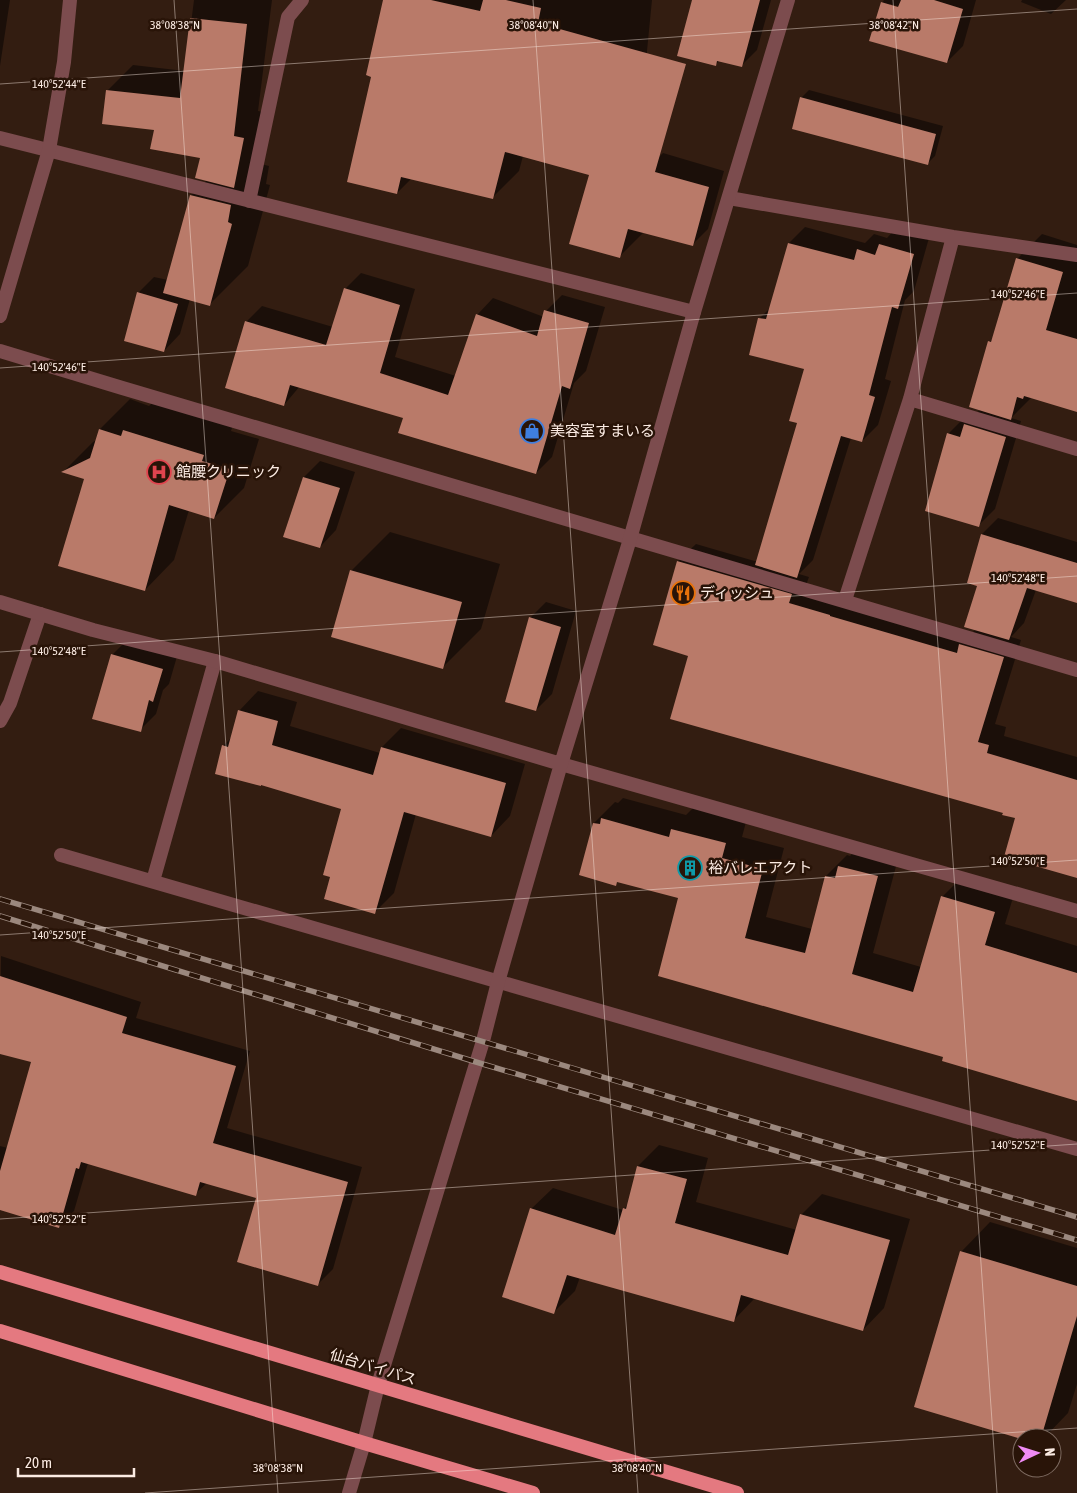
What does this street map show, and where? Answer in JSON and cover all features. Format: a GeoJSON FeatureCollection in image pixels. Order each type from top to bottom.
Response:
{"type":"FeatureCollection","features":[{"type":"Feature","properties":{"kind":"highway","name":"仙台バイパス"},"geometry":{"type":"LineString","coordinates":[[0,1272],[737,1493]]}},
{"type":"Feature","properties":{"kind":"highway"},"geometry":{"type":"LineString","coordinates":[[0,1331],[533,1493]]}},
{"type":"Feature","properties":{"kind":"street"},"geometry":{"type":"LineString","coordinates":[[0,316],[49,150],[64,62],[70,0]]}},
{"type":"Feature","properties":{"kind":"street"},"geometry":{"type":"LineString","coordinates":[[249,200],[288,17],[302,0]]}},
{"type":"Feature","properties":{"kind":"street"},"geometry":{"type":"LineString","coordinates":[[349,1493],[364,1443],[378,1385],[483,1041],[498,982],[561,764],[630,539],[694,312],[788,0]]}},
{"type":"Feature","properties":{"kind":"street"},"geometry":{"type":"LineString","coordinates":[[0,138],[694,312]]}},
{"type":"Feature","properties":{"kind":"street"},"geometry":{"type":"LineString","coordinates":[[729,198],[953,237],[1077,255]]}},
{"type":"Feature","properties":{"kind":"street"},"geometry":{"type":"LineString","coordinates":[[845,600],[910,398],[953,237]]}},
{"type":"Feature","properties":{"kind":"street"},"geometry":{"type":"LineString","coordinates":[[0,351],[1077,670]]}},
{"type":"Feature","properties":{"kind":"street"},"geometry":{"type":"LineString","coordinates":[[910,398],[1077,449]]}},
{"type":"Feature","properties":{"kind":"street"},"geometry":{"type":"LineString","coordinates":[[0,602],[93,630],[215,661],[561,764],[1077,911]]}},
{"type":"Feature","properties":{"kind":"street"},"geometry":{"type":"LineString","coordinates":[[0,721],[10,703],[40,614]]}},
{"type":"Feature","properties":{"kind":"street"},"geometry":{"type":"LineString","coordinates":[[153,881],[215,661]]}},
{"type":"Feature","properties":{"kind":"street"},"geometry":{"type":"LineString","coordinates":[[61,855],[1077,1149]]}},
{"type":"Feature","properties":{"kind":"building"},"geometry":{"type":"Polygon","coordinates":[[[383,0],[431,0],[480,11],[483,0],[506,0],[541,8],[538,23],[686,64],[655,172],[709,187],[693,246],[628,229],[620,258],[569,244],[589,175],[505,152],[493,199],[401,177],[397,194],[347,182],[371,77],[366,75],[383,0]]]}},
{"type":"Feature","properties":{"kind":"building"},"geometry":{"type":"Polygon","coordinates":[[[692,0],[760,0],[742,67],[717,61],[716,66],[677,56],[692,0]]]}},
{"type":"Feature","properties":{"kind":"building"},"geometry":{"type":"Polygon","coordinates":[[[901,0],[934,0],[963,9],[947,63],[869,41],[881,2],[898,7],[901,0]]]}},
{"type":"Feature","properties":{"kind":"building"},"geometry":{"type":"Polygon","coordinates":[[[190,18],[247,24],[234,136],[244,138],[234,188],[195,178],[200,158],[150,149],[154,130],[102,124],[106,90],[180,98],[190,18]]]}},
{"type":"Feature","properties":{"kind":"building"},"geometry":{"type":"Polygon","coordinates":[[[800,97],[936,134],[928,165],[792,129],[800,97]]]}},
{"type":"Feature","properties":{"kind":"building"},"geometry":{"type":"Polygon","coordinates":[[[190,195],[231,205],[228,222],[232,224],[210,306],[163,293],[190,195]]]}},
{"type":"Feature","properties":{"kind":"building"},"geometry":{"type":"Polygon","coordinates":[[[788,243],[854,260],[857,249],[875,255],[879,244],[914,254],[898,309],[892,307],[869,395],[875,397],[862,442],[841,436],[797,578],[755,565],[797,423],[789,421],[804,369],[749,355],[758,318],[766,319],[788,243]]]}},
{"type":"Feature","properties":{"kind":"building"},"geometry":{"type":"Polygon","coordinates":[[[1016,258],[1063,272],[1046,330],[1077,339],[1077,412],[1024,396],[1023,399],[1017,397],[1011,420],[969,407],[988,341],[991,342],[1016,258]]]}},
{"type":"Feature","properties":{"kind":"building"},"geometry":{"type":"Polygon","coordinates":[[[344,288],[400,305],[380,373],[448,395],[476,314],[537,336],[544,310],[589,323],[570,389],[562,386],[536,474],[398,433],[403,418],[290,385],[284,406],[225,388],[245,321],[326,345],[344,288]]]}},
{"type":"Feature","properties":{"kind":"building"},"geometry":{"type":"Polygon","coordinates":[[[137,292],[178,304],[164,352],[124,341],[137,292]]]}},
{"type":"Feature","properties":{"kind":"building"},"geometry":{"type":"Polygon","coordinates":[[[964,424],[1006,437],[979,527],[925,511],[947,433],[960,437],[964,424]]]}},
{"type":"Feature","properties":{"kind":"building"},"geometry":{"type":"Polygon","coordinates":[[[99,429],[121,436],[123,430],[204,455],[202,461],[230,469],[214,519],[169,505],[145,591],[58,566],[84,479],[61,472],[90,458],[99,429]]]}},
{"type":"Feature","properties":{"kind":"building"},"geometry":{"type":"Polygon","coordinates":[[[303,477],[340,488],[320,548],[283,537],[303,477]]]}},
{"type":"Feature","properties":{"kind":"building"},"geometry":{"type":"Polygon","coordinates":[[[981,534],[1077,563],[1077,603],[1027,588],[1009,640],[964,627],[977,586],[967,583],[981,534]]]}},
{"type":"Feature","properties":{"kind":"building"},"geometry":{"type":"Polygon","coordinates":[[[677,561],[792,594],[789,603],[830,616],[957,653],[959,644],[1004,657],[978,742],[989,745],[987,753],[1077,780],[1077,878],[1004,857],[1015,818],[1002,815],[1003,813],[670,719],[688,656],[653,645],[677,561]]]}},
{"type":"Feature","properties":{"kind":"building"},"geometry":{"type":"Polygon","coordinates":[[[350,570],[462,602],[443,669],[331,637],[350,570]]]}},
{"type":"Feature","properties":{"kind":"building"},"geometry":{"type":"Polygon","coordinates":[[[529,617],[561,627],[536,711],[505,702],[529,617]]]}},
{"type":"Feature","properties":{"kind":"building"},"geometry":{"type":"Polygon","coordinates":[[[111,654],[163,669],[153,702],[149,700],[141,732],[92,719],[111,654]]]}},
{"type":"Feature","properties":{"kind":"building"},"geometry":{"type":"Polygon","coordinates":[[[238,710],[278,721],[272,745],[373,775],[381,747],[506,783],[491,837],[404,812],[375,914],[324,899],[330,877],[323,875],[341,809],[261,785],[215,774],[222,745],[228,747],[238,710]]]}},
{"type":"Feature","properties":{"kind":"building"},"geometry":{"type":"Polygon","coordinates":[[[601,818],[669,837],[671,829],[726,843],[722,858],[763,869],[745,938],[805,953],[825,876],[835,878],[838,866],[878,876],[852,974],[913,992],[941,896],[995,912],[985,945],[1077,973],[1077,1101],[942,1061],[943,1057],[658,976],[678,898],[617,882],[616,886],[579,875],[593,823],[600,824],[601,818]]]}},
{"type":"Feature","properties":{"kind":"building"},"geometry":{"type":"Polygon","coordinates":[[[0,976],[127,1017],[122,1033],[236,1066],[213,1143],[348,1182],[318,1286],[237,1262],[256,1198],[200,1182],[196,1196],[81,1162],[79,1169],[76,1168],[59,1228],[0,1210],[0,1171],[31,1062],[0,1054],[0,976]]]}},
{"type":"Feature","properties":{"kind":"building"},"geometry":{"type":"Polygon","coordinates":[[[637,1166],[687,1179],[675,1223],[788,1255],[800,1214],[890,1240],[863,1331],[741,1295],[734,1322],[567,1275],[554,1314],[502,1297],[530,1208],[615,1235],[623,1208],[626,1209],[637,1166]]]}},
{"type":"Feature","properties":{"kind":"building"},"geometry":{"type":"Polygon","coordinates":[[[960,1251],[1077,1286],[1077,1316],[1044,1428],[1012,1428],[1012,1436],[914,1407],[960,1251]]]}},
{"type":"Feature","properties":{"kind":"railway"},"geometry":{"type":"LineString","coordinates":[[0,899],[1077,1217]]}},
{"type":"Feature","properties":{"kind":"railway"},"geometry":{"type":"LineString","coordinates":[[0,916],[476,1062],[1077,1240]]}},
{"type":"Feature","properties":{"kind":"place","name":"美容室すまいる"},"geometry":{"type":"Point","coordinates":[532,431]}},
{"type":"Feature","properties":{"kind":"place","name":"館腰クリニック"},"geometry":{"type":"Point","coordinates":[159,472]}},
{"type":"Feature","properties":{"kind":"place","name":"ディッシュ"},"geometry":{"type":"Point","coordinates":[683,593]}},
{"type":"Feature","properties":{"kind":"place","name":"裕バレエアクト"},"geometry":{"type":"Point","coordinates":[690,868]}}]}
